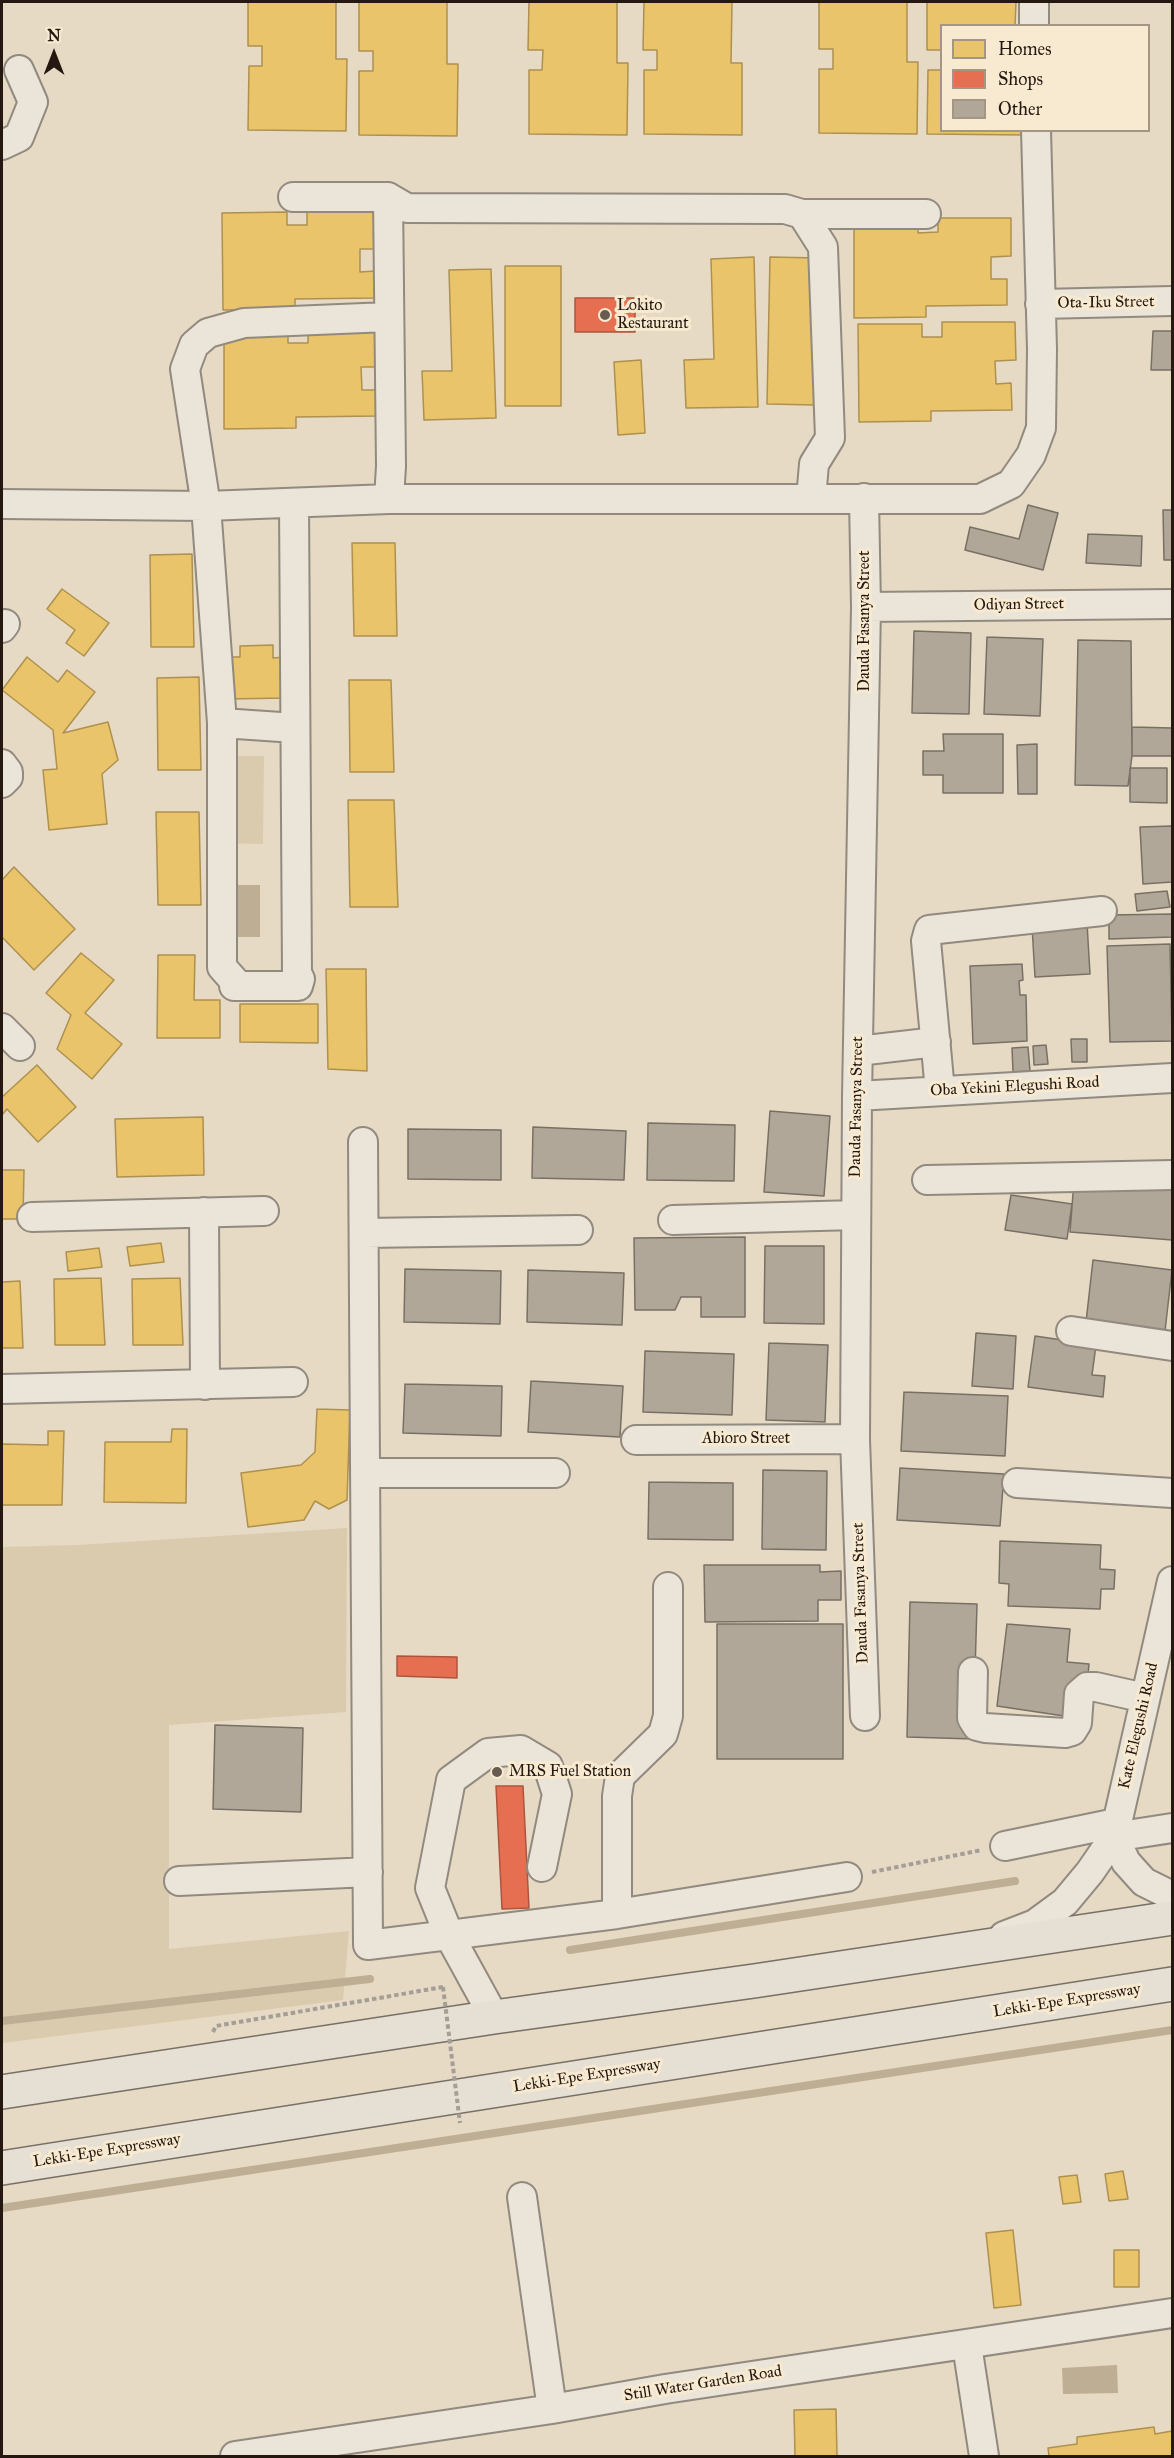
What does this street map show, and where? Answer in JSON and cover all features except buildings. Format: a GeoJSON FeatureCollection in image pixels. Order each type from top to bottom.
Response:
{"type":"FeatureCollection","features":[{"type":"Feature","properties":{"kind":"highway"},"geometry":{"type":"LineString","coordinates":[[2,2092],[494,2017],[754,1981],[1173,1918]]}},
{"type":"Feature","properties":{"kind":"highway","name":"Lekki-Epe Expressway"},"geometry":{"type":"LineString","coordinates":[[2,2168],[1173,1984]]}},
{"type":"Feature","properties":{"kind":"highway"},"geometry":{"type":"LineString","coordinates":[[2,2110],[99,2097],[161,2068]]}},
{"type":"Feature","properties":{"kind":"street"},"geometry":{"type":"LineString","coordinates":[[1034,2],[1034,24]]}},
{"type":"Feature","properties":{"kind":"street"},"geometry":{"type":"LineString","coordinates":[[2,145],[19,136],[33,102],[19,70]]}},
{"type":"Feature","properties":{"kind":"street"},"geometry":{"type":"LineString","coordinates":[[2,504],[206,506],[389,498],[980,498],[1011,484],[1031,455],[1041,428],[1042,349],[1036,132]]}},
{"type":"Feature","properties":{"kind":"street"},"geometry":{"type":"LineString","coordinates":[[293,197],[388,197],[407,208],[785,209],[802,214],[926,214]]}},
{"type":"Feature","properties":{"kind":"street"},"geometry":{"type":"LineString","coordinates":[[388,197],[391,466],[389,498]]}},
{"type":"Feature","properties":{"kind":"street"},"geometry":{"type":"LineString","coordinates":[[802,214],[823,247],[830,438],[814,464],[811,499]]}},
{"type":"Feature","properties":{"kind":"street","name":"Ota-Iku Street"},"geometry":{"type":"LineString","coordinates":[[1040,304],[1173,301]]}},
{"type":"Feature","properties":{"kind":"street"},"geometry":{"type":"LineString","coordinates":[[294,503],[297,974],[300,979],[298,986],[234,986],[237,984],[222,967],[222,723],[206,506],[184,369],[194,345],[208,333],[244,323],[388,317]]}},
{"type":"Feature","properties":{"kind":"street","name":"Dauda Fasanya Street"},"geometry":{"type":"LineString","coordinates":[[864,498],[866,607],[857,1096],[855,1439],[866,1716]]}},
{"type":"Feature","properties":{"kind":"street","name":"Odiyan Street"},"geometry":{"type":"LineString","coordinates":[[866,607],[1173,604]]}},
{"type":"Feature","properties":{"kind":"street"},"geometry":{"type":"LineString","coordinates":[[222,723],[295,728]]}},
{"type":"Feature","properties":{"kind":"street"},"geometry":{"type":"LineString","coordinates":[[2,764],[8,772],[8,777],[2,783]]}},
{"type":"Feature","properties":{"kind":"street"},"geometry":{"type":"LineString","coordinates":[[940,1091],[926,941],[929,930],[1102,912]]}},
{"type":"Feature","properties":{"kind":"street"},"geometry":{"type":"LineString","coordinates":[[858,1051],[936,1042]]}},
{"type":"Feature","properties":{"kind":"street","name":"Oba Yekini Elegushi Road"},"geometry":{"type":"LineString","coordinates":[[857,1096],[1173,1078]]}},
{"type":"Feature","properties":{"kind":"street"},"geometry":{"type":"LineString","coordinates":[[363,1142],[368,1945],[616,1914],[847,1877]]}},
{"type":"Feature","properties":{"kind":"street"},"geometry":{"type":"LineString","coordinates":[[927,1180],[1173,1175]]}},
{"type":"Feature","properties":{"kind":"street"},"geometry":{"type":"LineString","coordinates":[[32,1217],[264,1210]]}},
{"type":"Feature","properties":{"kind":"street"},"geometry":{"type":"LineString","coordinates":[[204,1212],[205,1384]]}},
{"type":"Feature","properties":{"kind":"street"},"geometry":{"type":"LineString","coordinates":[[673,1220],[856,1215]]}},
{"type":"Feature","properties":{"kind":"street"},"geometry":{"type":"LineString","coordinates":[[364,1233],[578,1230]]}},
{"type":"Feature","properties":{"kind":"street"},"geometry":{"type":"LineString","coordinates":[[1071,1331],[1173,1346]]}},
{"type":"Feature","properties":{"kind":"street"},"geometry":{"type":"LineString","coordinates":[[2,1389],[293,1382]]}},
{"type":"Feature","properties":{"kind":"street","name":"Abioro Street"},"geometry":{"type":"LineString","coordinates":[[636,1440],[855,1439]]}},
{"type":"Feature","properties":{"kind":"street"},"geometry":{"type":"LineString","coordinates":[[365,1473],[555,1473]]}},
{"type":"Feature","properties":{"kind":"street"},"geometry":{"type":"LineString","coordinates":[[1017,1483],[1173,1493]]}},
{"type":"Feature","properties":{"kind":"street","name":"Kate Elegushi Road"},"geometry":{"type":"LineString","coordinates":[[975,1948],[1035,1924],[1065,1902],[1090,1872],[1115,1830],[1173,1581]]}},
{"type":"Feature","properties":{"kind":"street"},"geometry":{"type":"LineString","coordinates":[[616,1914],[616,1796],[620,1776],[663,1734],[668,1716],[668,1587]]}},
{"type":"Feature","properties":{"kind":"street"},"geometry":{"type":"LineString","coordinates":[[973,1672],[972,1718],[977,1726],[985,1728],[1065,1733],[1072,1731],[1077,1723],[1079,1694],[1087,1687],[1145,1698]]}},
{"type":"Feature","properties":{"kind":"street"},"geometry":{"type":"LineString","coordinates":[[494,2017],[450,1935],[430,1888],[451,1780],[488,1754],[522,1750],[548,1766],[557,1794],[543,1867]]}},
{"type":"Feature","properties":{"kind":"street"},"geometry":{"type":"LineString","coordinates":[[1005,1846],[1115,1830],[1173,1828]]}},
{"type":"Feature","properties":{"kind":"street"},"geometry":{"type":"LineString","coordinates":[[1115,1830],[1126,1862],[1144,1882],[1173,1896]]}},
{"type":"Feature","properties":{"kind":"street"},"geometry":{"type":"LineString","coordinates":[[179,1881],[368,1872]]}},
{"type":"Feature","properties":{"kind":"street"},"geometry":{"type":"LineString","coordinates":[[522,2197],[552,2409]]}},
{"type":"Feature","properties":{"kind":"street","name":"Still Water Garden Road"},"geometry":{"type":"LineString","coordinates":[[235,2457],[552,2409],[665,2389],[1173,2313]]}},
{"type":"Feature","properties":{"kind":"street"},"geometry":{"type":"LineString","coordinates":[[967,2345],[984,2457]]}},
{"type":"Feature","properties":{"kind":"path"},"geometry":{"type":"LineString","coordinates":[[847,1877],[1005,1846]]}},
{"type":"Feature","properties":{"kind":"path"},"geometry":{"type":"LineString","coordinates":[[216,2026],[442,1987],[460,2123]]}},
{"type":"Feature","properties":{"kind":"shaded area"},"geometry":{"type":"Polygon","coordinates":[[[220,756],[264,756],[263,844],[220,843],[220,756]]]}},
{"type":"Feature","properties":{"kind":"shaded area"},"geometry":{"type":"Polygon","coordinates":[[[230,885],[260,885],[260,937],[230,937],[230,885]]]}},
{"type":"Feature","properties":{"kind":"shaded area"},"geometry":{"type":"Polygon","coordinates":[[[347,1528],[346,1712],[169,1725],[169,1949],[349,1931],[343,2000],[2,2043],[2,1547],[78,1545],[347,1528]]]}},
{"type":"Feature","properties":{"kind":"shaded area"},"geometry":{"type":"Polygon","coordinates":[[[1117,2365],[1118,2393],[1063,2394],[1062,2368],[1117,2365]]]}},
{"type":"Feature","properties":{"kind":"waterway"},"geometry":{"type":"LineString","coordinates":[[570,1950],[1015,1881]]}},
{"type":"Feature","properties":{"kind":"waterway"},"geometry":{"type":"LineString","coordinates":[[2,2021],[370,1979]]}},
{"type":"Feature","properties":{"kind":"waterway"},"geometry":{"type":"LineString","coordinates":[[2,2208],[1172,2030]]}},
{"type":"Feature","properties":{"kind":"place","name":"Lokito Restaurant"},"geometry":{"type":"Point","coordinates":[605,315]}},
{"type":"Feature","properties":{"kind":"place","name":"MRS Fuel Station"},"geometry":{"type":"Point","coordinates":[497,1772]}}]}
